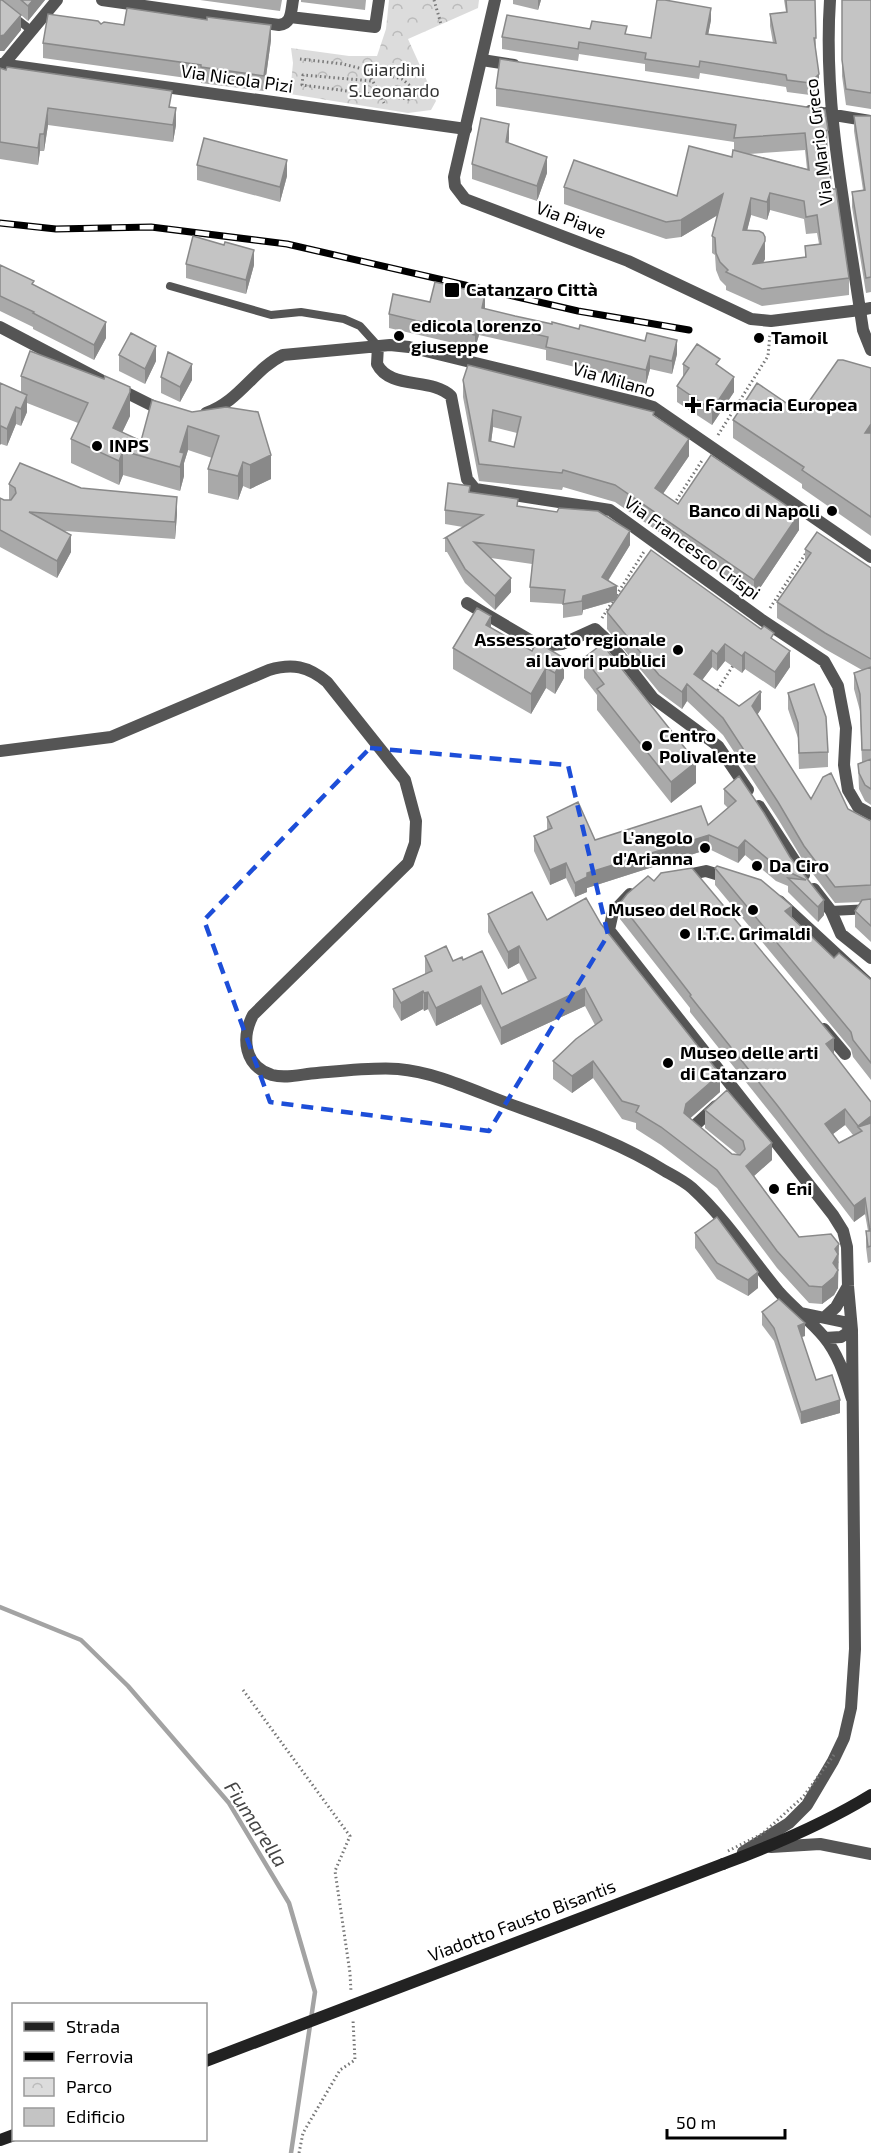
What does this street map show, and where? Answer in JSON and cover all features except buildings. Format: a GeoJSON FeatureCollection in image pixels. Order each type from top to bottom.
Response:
{"type":"FeatureCollection","features":[{"type":"Feature","properties":{"kind":"main road","name":"Viadotto Fausto Bisantis"},"geometry":{"type":"LineString","coordinates":[[207,2061],[770,1847],[848,1809],[871,1795]]}},
{"type":"Feature","properties":{"kind":"street"},"geometry":{"type":"LineString","coordinates":[[2,65],[57,0]]}},
{"type":"Feature","properties":{"kind":"street"},"geometry":{"type":"LineString","coordinates":[[102,0],[279,25],[285,24],[290,16],[293,0]]}},
{"type":"Feature","properties":{"kind":"street"},"geometry":{"type":"LineString","coordinates":[[290,16],[375,27],[379,0]]}},
{"type":"Feature","properties":{"kind":"street","name":"Via Piave"},"geometry":{"type":"LineString","coordinates":[[495,0],[454,177],[455,186],[465,199],[628,261],[751,319],[771,321],[866,309]]}},
{"type":"Feature","properties":{"kind":"street","name":"Via Mario Greco"},"geometry":{"type":"LineString","coordinates":[[830,0],[827,51],[831,115],[866,309],[863,330],[871,350]]}},
{"type":"Feature","properties":{"kind":"street"},"geometry":{"type":"LineString","coordinates":[[482,60],[529,67]]}},
{"type":"Feature","properties":{"kind":"street","name":"Via Nicola Pizi"},"geometry":{"type":"LineString","coordinates":[[2,65],[466,129]]}},
{"type":"Feature","properties":{"kind":"street"},"geometry":{"type":"LineString","coordinates":[[796,109],[871,121]]}},
{"type":"Feature","properties":{"kind":"street"},"geometry":{"type":"LineString","coordinates":[[0,327],[160,411],[188,415],[218,410],[274,359],[283,355],[378,346]]}},
{"type":"Feature","properties":{"kind":"street","name":"Via Milano"},"geometry":{"type":"LineString","coordinates":[[378,346],[409,347],[640,403],[665,414],[871,557]]}},
{"type":"Feature","properties":{"kind":"street","name":"Via Francesco Crispi"},"geometry":{"type":"LineString","coordinates":[[378,346],[376,364],[385,374],[439,388],[451,396],[467,478],[475,489],[610,510],[762,620],[824,661],[838,686],[846,728],[844,765],[848,790],[858,807],[871,814]]}},
{"type":"Feature","properties":{"kind":"street"},"geometry":{"type":"LineString","coordinates":[[467,603],[540,646],[562,644],[595,629],[610,643],[652,698],[718,746],[771,823],[797,867],[831,910],[841,934],[871,958]]}},
{"type":"Feature","properties":{"kind":"street"},"geometry":{"type":"LineString","coordinates":[[0,751],[111,737],[269,670],[284,666],[300,666],[315,672],[327,682],[405,780],[416,821],[415,843],[408,863],[253,1016],[247,1026],[245,1038],[252,1060],[260,1069],[271,1075],[283,1077],[399,1069],[438,1078],[635,1152],[690,1186],[719,1215],[781,1294],[825,1338],[839,1361],[852,1399]]}},
{"type":"Feature","properties":{"kind":"street"},"geometry":{"type":"LineString","coordinates":[[675,878],[699,878],[706,871],[740,880]]}},
{"type":"Feature","properties":{"kind":"street"},"geometry":{"type":"LineString","coordinates":[[638,886],[613,912],[609,930],[822,1200],[843,1231],[847,1247],[852,1330],[855,1526],[854,1684],[844,1738],[807,1804],[789,1823],[723,1864]]}},
{"type":"Feature","properties":{"kind":"street"},"geometry":{"type":"LineString","coordinates":[[770,894],[871,986]]}},
{"type":"Feature","properties":{"kind":"street"},"geometry":{"type":"LineString","coordinates":[[831,910],[871,909]]}},
{"type":"Feature","properties":{"kind":"street"},"geometry":{"type":"LineString","coordinates":[[814,1017],[844,1054]]}},
{"type":"Feature","properties":{"kind":"street"},"geometry":{"type":"LineString","coordinates":[[710,1143],[692,1128],[734,1090]]}},
{"type":"Feature","properties":{"kind":"street"},"geometry":{"type":"LineString","coordinates":[[825,1317],[836,1307],[848,1286]]}},
{"type":"Feature","properties":{"kind":"street"},"geometry":{"type":"LineString","coordinates":[[801,1313],[844,1322],[852,1330]]}},
{"type":"Feature","properties":{"kind":"street"},"geometry":{"type":"LineString","coordinates":[[825,1338],[841,1337],[852,1330]]}},
{"type":"Feature","properties":{"kind":"street"},"geometry":{"type":"LineString","coordinates":[[770,1847],[820,1844],[871,1854]]}},
{"type":"Feature","properties":{"kind":"lane"},"geometry":{"type":"LineString","coordinates":[[0,6],[32,31]]}},
{"type":"Feature","properties":{"kind":"lane"},"geometry":{"type":"LineString","coordinates":[[170,286],[271,315],[301,312],[344,319],[360,326],[378,346]]}},
{"type":"Feature","properties":{"kind":"path"},"geometry":{"type":"LineString","coordinates":[[434,0],[441,24]]}},
{"type":"Feature","properties":{"kind":"path"},"geometry":{"type":"LineString","coordinates":[[300,59],[343,64],[402,79],[420,94],[408,99],[302,85],[303,75],[372,81]]}},
{"type":"Feature","properties":{"kind":"path"},"geometry":{"type":"LineString","coordinates":[[367,70],[392,118]]}},
{"type":"Feature","properties":{"kind":"path"},"geometry":{"type":"LineString","coordinates":[[669,512],[768,356],[771,321]]}},
{"type":"Feature","properties":{"kind":"path"},"geometry":{"type":"LineString","coordinates":[[595,629],[651,540]]}},
{"type":"Feature","properties":{"kind":"path"},"geometry":{"type":"LineString","coordinates":[[762,620],[806,553]]}},
{"type":"Feature","properties":{"kind":"path"},"geometry":{"type":"LineString","coordinates":[[713,696],[738,658]]}},
{"type":"Feature","properties":{"kind":"path"},"geometry":{"type":"LineString","coordinates":[[243,1690],[350,1836],[335,1871],[350,1973],[351,1995]]}},
{"type":"Feature","properties":{"kind":"path"},"geometry":{"type":"LineString","coordinates":[[299,2153],[303,2133],[340,2070],[355,2060],[352,2017]]}},
{"type":"Feature","properties":{"kind":"highlighted area"},"geometry":{"type":"Polygon","coordinates":[[[370,748],[568,765],[608,935],[489,1131],[270,1102],[204,920],[370,748]]]}},
{"type":"Feature","properties":{"kind":"green space","name":"Giardini S.Leonardo"},"geometry":{"type":"Polygon","coordinates":[[[389,0],[479,0],[478,8],[408,39],[436,101],[431,110],[408,113],[290,94],[293,63],[291,48],[349,56],[377,56],[386,29],[389,0]]]}},
{"type":"Feature","properties":{"kind":"waterway","name":"Fiumarella"},"geometry":{"type":"LineString","coordinates":[[0,1607],[81,1640],[128,1686],[229,1803],[289,1903],[315,1992],[291,2153]]}},
{"type":"Feature","properties":{"kind":"railway"},"geometry":{"type":"LineString","coordinates":[[0,223],[56,229],[151,227],[287,244],[578,311],[689,330]]}},
{"type":"Feature","properties":{"kind":"place","name":"Catanzaro Città"},"geometry":{"type":"Point","coordinates":[452,290]}},
{"type":"Feature","properties":{"kind":"place","name":"edicola lorenzo giuseppe"},"geometry":{"type":"Point","coordinates":[399,336]}},
{"type":"Feature","properties":{"kind":"place","name":"Tamoil"},"geometry":{"type":"Point","coordinates":[759,338]}},
{"type":"Feature","properties":{"kind":"place","name":"Farmacia Europea"},"geometry":{"type":"Point","coordinates":[693,405]}},
{"type":"Feature","properties":{"kind":"place","name":"INPS"},"geometry":{"type":"Point","coordinates":[97,446]}},
{"type":"Feature","properties":{"kind":"place","name":"Banco di Napoli"},"geometry":{"type":"Point","coordinates":[832,511]}},
{"type":"Feature","properties":{"kind":"place","name":"Assessorato regionale ai lavori pubblici"},"geometry":{"type":"Point","coordinates":[678,650]}},
{"type":"Feature","properties":{"kind":"place","name":"Centro Polivalente"},"geometry":{"type":"Point","coordinates":[647,746]}},
{"type":"Feature","properties":{"kind":"place","name":"L'angolo d'Arianna"},"geometry":{"type":"Point","coordinates":[705,848]}},
{"type":"Feature","properties":{"kind":"place","name":"Da Ciro"},"geometry":{"type":"Point","coordinates":[757,866]}},
{"type":"Feature","properties":{"kind":"place","name":"Museo del Rock"},"geometry":{"type":"Point","coordinates":[753,910]}},
{"type":"Feature","properties":{"kind":"place","name":"I.T.C. Grimaldi"},"geometry":{"type":"Point","coordinates":[685,934]}},
{"type":"Feature","properties":{"kind":"place","name":"Museo delle arti di Catanzaro"},"geometry":{"type":"Point","coordinates":[668,1063]}},
{"type":"Feature","properties":{"kind":"place","name":"Eni"},"geometry":{"type":"Point","coordinates":[774,1189]}}]}
